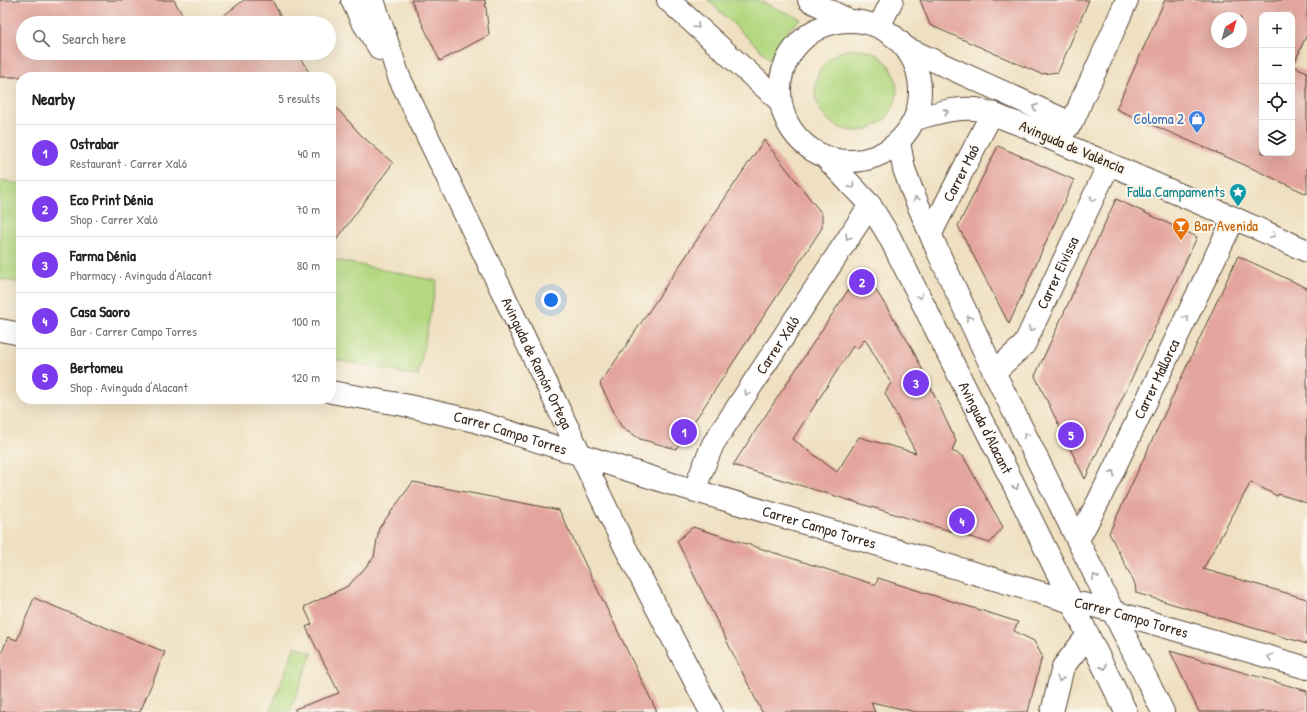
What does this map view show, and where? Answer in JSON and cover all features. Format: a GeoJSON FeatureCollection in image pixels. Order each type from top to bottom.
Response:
{"type":"FeatureCollection","features":[{"type":"Feature","properties":{"kind":"street","name":"Avinguda de Ramón Ortega"},"geometry":{"type":"LineString","coordinates":[[352,0],[361,19],[399,77]]}},
{"type":"Feature","properties":{"kind":"street","name":"Avinguda de Ramón Ortega"},"geometry":{"type":"LineString","coordinates":[[373,0],[399,77],[625,547],[711,712]]}},
{"type":"Feature","properties":{"kind":"street"},"geometry":{"type":"LineString","coordinates":[[668,0],[780,101]]}},
{"type":"Feature","properties":{"kind":"street"},"geometry":{"type":"LineString","coordinates":[[809,0],[848,20]]}},
{"type":"Feature","properties":{"kind":"street"},"geometry":{"type":"LineString","coordinates":[[879,27],[892,0]]}},
{"type":"Feature","properties":{"kind":"street"},"geometry":{"type":"LineString","coordinates":[[1071,123],[1127,0]]}},
{"type":"Feature","properties":{"kind":"street"},"geometry":{"type":"LineString","coordinates":[[848,20],[864,22],[879,27],[894,36],[906,48],[915,65],[920,82],[920,101],[915,119],[899,142],[883,153],[865,160],[845,162],[825,157],[809,149],[795,136],[785,120],[780,101],[780,82],[785,63],[795,45],[810,32],[828,24],[848,20]]}},
{"type":"Feature","properties":{"kind":"street","name":"Avinguda de València"},"geometry":{"type":"LineString","coordinates":[[906,48],[1071,123],[1066,130],[1058,133],[1049,133],[1013,122]]}},
{"type":"Feature","properties":{"kind":"street","name":"Avinguda de València"},"geometry":{"type":"LineString","coordinates":[[915,119],[966,108],[977,109],[992,114],[1307,251]]}},
{"type":"Feature","properties":{"kind":"street","name":"Carrer Maó"},"geometry":{"type":"LineString","coordinates":[[931,234],[992,114]]}},
{"type":"Feature","properties":{"kind":"street"},"geometry":{"type":"LineString","coordinates":[[899,142],[904,168],[911,188],[938,252],[994,372],[1163,712]]}},
{"type":"Feature","properties":{"kind":"street","name":"Avinguda d'Alacant"},"geometry":{"type":"LineString","coordinates":[[825,157],[870,205],[889,236],[1126,712]]}},
{"type":"Feature","properties":{"kind":"street","name":"Carrer Eivissa"},"geometry":{"type":"LineString","coordinates":[[994,372],[1024,345],[1109,164]]}},
{"type":"Feature","properties":{"kind":"street","name":"Carrer Xaló"},"geometry":{"type":"LineString","coordinates":[[694,490],[713,444],[870,205]]}},
{"type":"Feature","properties":{"kind":"street","name":"Carrer Mallorca"},"geometry":{"type":"LineString","coordinates":[[1078,540],[1099,500],[1234,218]]}},
{"type":"Feature","properties":{"kind":"street"},"geometry":{"type":"LineString","coordinates":[[0,330],[16,333]]}},
{"type":"Feature","properties":{"kind":"street","name":"Carrer Campo Torres"},"geometry":{"type":"LineString","coordinates":[[336,393],[404,405],[475,421],[672,484],[1072,602],[1307,668]]}},
{"type":"Feature","properties":{"kind":"street"},"geometry":{"type":"LineString","coordinates":[[1052,712],[1063,667],[1088,635]]}},
{"type":"Feature","properties":{"kind":"green space"},"geometry":{"type":"Polygon","coordinates":[[[708,0],[757,0],[801,19],[783,37],[771,60],[708,0]]]}},
{"type":"Feature","properties":{"kind":"green space"},"geometry":{"type":"Polygon","coordinates":[[[856,49],[872,52],[885,61],[894,74],[897,90],[894,106],[885,119],[872,128],[856,131],[840,128],[827,119],[818,106],[815,90],[818,74],[827,61],[840,52],[856,49]]]}},
{"type":"Feature","properties":{"kind":"green space"},"geometry":{"type":"Polygon","coordinates":[[[0,180],[16,183],[16,282],[0,279],[0,180]]]}},
{"type":"Feature","properties":{"kind":"green space"},"geometry":{"type":"Polygon","coordinates":[[[336,260],[437,281],[418,376],[336,360],[336,260]]]}},
{"type":"Feature","properties":{"kind":"green space"},"geometry":{"type":"Polygon","coordinates":[[[295,646],[312,653],[290,712],[270,712],[295,646]]]}},
{"type":"Feature","properties":{"kind":"building"},"geometry":{"type":"Polygon","coordinates":[[[0,0],[174,0],[183,16],[16,16],[16,60],[301,60],[309,72],[16,72],[16,77],[0,77],[0,0]]]}},
{"type":"Feature","properties":{"kind":"building"},"geometry":{"type":"Polygon","coordinates":[[[244,0],[272,0],[280,16],[223,16],[244,0]]]}},
{"type":"Feature","properties":{"kind":"building"},"geometry":{"type":"Polygon","coordinates":[[[411,0],[485,0],[489,35],[440,61],[411,0]]]}},
{"type":"Feature","properties":{"kind":"building"},"geometry":{"type":"Polygon","coordinates":[[[920,0],[1089,0],[1058,72],[1041,74],[930,25],[920,0]]]}},
{"type":"Feature","properties":{"kind":"building"},"geometry":{"type":"Polygon","coordinates":[[[1165,0],[1307,0],[1307,34],[1295,61],[1295,12],[1259,12],[1259,156],[1295,156],[1295,67],[1307,72],[1307,194],[1116,109],[1165,0]]]}},
{"type":"Feature","properties":{"kind":"building"},"geometry":{"type":"Polygon","coordinates":[[[336,107],[362,136],[393,163],[336,240],[336,107]]]}},
{"type":"Feature","properties":{"kind":"building"},"geometry":{"type":"Polygon","coordinates":[[[764,140],[822,214],[822,228],[676,449],[640,439],[621,426],[600,384],[764,140]]]}},
{"type":"Feature","properties":{"kind":"building"},"geometry":{"type":"Polygon","coordinates":[[[998,146],[1074,180],[1009,324],[958,226],[998,146]]]}},
{"type":"Feature","properties":{"kind":"building"},"geometry":{"type":"Polygon","coordinates":[[[1116,199],[1197,237],[1085,479],[1035,376],[1116,199]]]}},
{"type":"Feature","properties":{"kind":"building"},"geometry":{"type":"Polygon","coordinates":[[[1238,256],[1307,288],[1307,503],[1278,494],[1277,496],[1251,482],[1203,569],[1307,599],[1307,644],[1136,593],[1135,584],[1109,533],[1238,256]]]}},
{"type":"Feature","properties":{"kind":"building"},"geometry":{"type":"Polygon","coordinates":[[[856,278],[869,279],[912,348],[956,441],[952,451],[963,456],[1003,527],[990,543],[733,465],[856,278]],[[865,339],[857,349],[853,346],[793,439],[837,472],[859,437],[916,453],[885,393],[891,383],[865,339]]]}},
{"type":"Feature","properties":{"kind":"building"},"geometry":{"type":"Polygon","coordinates":[[[413,482],[559,510],[657,712],[295,712],[295,709],[339,693],[306,627],[312,624],[304,607],[348,586],[364,569],[374,557],[379,528],[413,482]]]}},
{"type":"Feature","properties":{"kind":"building"},"geometry":{"type":"Polygon","coordinates":[[[693,527],[876,585],[878,578],[1018,622],[1014,631],[1034,641],[1042,656],[1028,712],[916,712],[871,702],[875,712],[762,712],[677,541],[693,527]]]}},
{"type":"Feature","properties":{"kind":"building"},"geometry":{"type":"Polygon","coordinates":[[[34,598],[165,652],[140,712],[0,712],[0,657],[8,637],[17,640],[34,598]]]}},
{"type":"Feature","properties":{"kind":"building"},"geometry":{"type":"Polygon","coordinates":[[[1170,651],[1307,691],[1307,712],[1199,712],[1170,651]]]}},
{"type":"Feature","properties":{"kind":"place","name":"Coloma 2"},"geometry":{"type":"Point","coordinates":[1197,134]}},
{"type":"Feature","properties":{"kind":"place","name":"Falla Campaments"},"geometry":{"type":"Point","coordinates":[1238,207]}},
{"type":"Feature","properties":{"kind":"place","name":"Bar Avenida"},"geometry":{"type":"Point","coordinates":[1181,241]}},
{"type":"Feature","properties":{"kind":"place","name":"Eco Print Dénia"},"geometry":{"type":"Point","coordinates":[862,282]}},
{"type":"Feature","properties":{"kind":"place","name":"Farma Dénia"},"geometry":{"type":"Point","coordinates":[916,383]}},
{"type":"Feature","properties":{"kind":"place","name":"Ostrabar"},"geometry":{"type":"Point","coordinates":[684,432]}},
{"type":"Feature","properties":{"kind":"place","name":"Bertomeu"},"geometry":{"type":"Point","coordinates":[1071,435]}},
{"type":"Feature","properties":{"kind":"place","name":"Casa Saoro"},"geometry":{"type":"Point","coordinates":[962,521]}}]}
